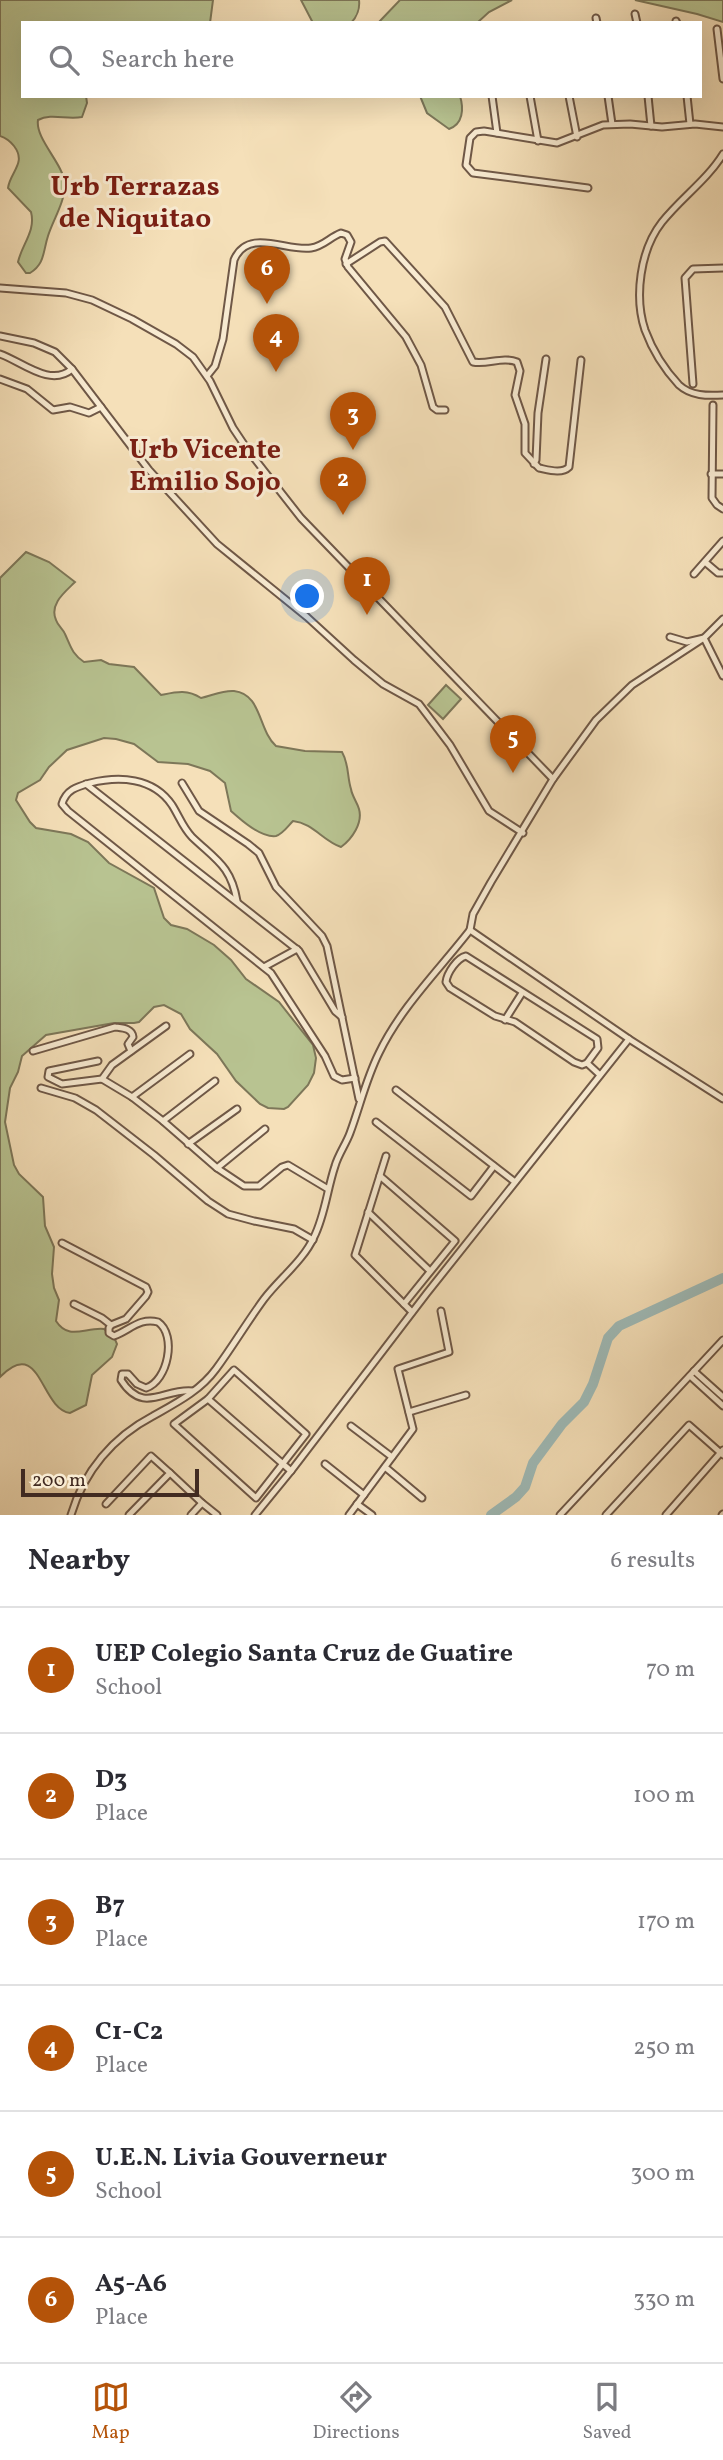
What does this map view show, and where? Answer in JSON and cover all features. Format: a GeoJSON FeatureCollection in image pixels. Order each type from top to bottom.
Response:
{"type":"FeatureCollection","features":[{"type":"Feature","properties":{"kind":"street"},"geometry":{"type":"LineString","coordinates":[[635,14],[637,21]]}},
{"type":"Feature","properties":{"kind":"street"},"geometry":{"type":"LineString","coordinates":[[717,29],[723,79]]}},
{"type":"Feature","properties":{"kind":"street"},"geometry":{"type":"LineString","coordinates":[[492,98],[497,133]]}},
{"type":"Feature","properties":{"kind":"street"},"geometry":{"type":"LineString","coordinates":[[530,98],[538,141]]}},
{"type":"Feature","properties":{"kind":"street"},"geometry":{"type":"LineString","coordinates":[[569,98],[577,136]]}},
{"type":"Feature","properties":{"kind":"street"},"geometry":{"type":"LineString","coordinates":[[608,98],[612,124]]}},
{"type":"Feature","properties":{"kind":"street"},"geometry":{"type":"LineString","coordinates":[[648,98],[652,126]]}},
{"type":"Feature","properties":{"kind":"street"},"geometry":{"type":"LineString","coordinates":[[687,98],[690,124]]}},
{"type":"Feature","properties":{"kind":"street"},"geometry":{"type":"LineString","coordinates":[[587,188],[480,175],[470,171],[466,163],[471,136],[480,131],[557,144],[603,125],[612,124],[690,124],[723,127]]}},
{"type":"Feature","properties":{"kind":"street"},"geometry":{"type":"LineString","coordinates":[[723,154],[708,174],[664,219],[655,233],[643,262],[641,307],[650,343],[678,385],[685,391],[723,395]]}},
{"type":"Feature","properties":{"kind":"street"},"geometry":{"type":"LineString","coordinates":[[207,376],[218,359],[234,260],[240,249],[266,242],[309,248],[323,245],[341,233],[347,235],[351,242],[346,264],[406,337],[421,365],[433,407],[436,410],[445,410]]}},
{"type":"Feature","properties":{"kind":"street"},"geometry":{"type":"LineString","coordinates":[[346,264],[384,241],[407,262],[445,307],[473,362],[509,359],[517,362],[520,372],[516,395],[525,424],[525,453],[539,468],[552,471],[566,470],[569,467],[581,360]]}},
{"type":"Feature","properties":{"kind":"street"},"geometry":{"type":"LineString","coordinates":[[693,384],[685,278],[693,269],[723,268]]}},
{"type":"Feature","properties":{"kind":"street"},"geometry":{"type":"LineString","coordinates":[[0,288],[66,293],[92,300],[176,344],[193,358],[207,376],[233,428],[247,449],[301,518],[554,779]]}},
{"type":"Feature","properties":{"kind":"street"},"geometry":{"type":"LineString","coordinates":[[0,336],[34,343],[55,352],[72,369],[149,470],[217,544],[373,676],[419,704],[450,745],[489,811],[523,833]]}},
{"type":"Feature","properties":{"kind":"street"},"geometry":{"type":"LineString","coordinates":[[0,354],[28,369],[54,375],[63,375],[72,369]]}},
{"type":"Feature","properties":{"kind":"street"},"geometry":{"type":"LineString","coordinates":[[534,464],[546,359]]}},
{"type":"Feature","properties":{"kind":"street"},"geometry":{"type":"LineString","coordinates":[[0,379],[27,389],[53,410],[70,407],[89,413],[101,407]]}},
{"type":"Feature","properties":{"kind":"street"},"geometry":{"type":"LineString","coordinates":[[713,405],[712,498],[717,506],[723,509]]}},
{"type":"Feature","properties":{"kind":"street"},"geometry":{"type":"LineString","coordinates":[[711,474],[723,474]]}},
{"type":"Feature","properties":{"kind":"street"},"geometry":{"type":"LineString","coordinates":[[694,574],[723,541]]}},
{"type":"Feature","properties":{"kind":"street"},"geometry":{"type":"LineString","coordinates":[[705,562],[718,573],[723,573]]}},
{"type":"Feature","properties":{"kind":"street"},"geometry":{"type":"LineString","coordinates":[[72,1515],[83,1484],[112,1443],[193,1391],[215,1372],[265,1298],[313,1240],[324,1213],[336,1161],[347,1142],[379,1053],[402,1013],[470,930],[473,914],[554,779],[596,720],[623,693],[704,639],[723,619]]}},
{"type":"Feature","properties":{"kind":"street"},"geometry":{"type":"LineString","coordinates":[[670,637],[687,642],[704,639]]}},
{"type":"Feature","properties":{"kind":"street"},"geometry":{"type":"LineString","coordinates":[[704,639],[723,676]]}},
{"type":"Feature","properties":{"kind":"street"},"geometry":{"type":"LineString","coordinates":[[237,901],[234,882],[227,871],[184,828],[165,796],[136,780],[113,778],[71,789],[64,797],[62,804],[68,811],[271,973],[325,1056],[334,1076],[341,1080],[355,1078]]}},
{"type":"Feature","properties":{"kind":"street"},"geometry":{"type":"LineString","coordinates":[[182,783],[199,811],[259,853],[284,898],[322,936],[327,946],[344,1017],[360,1102]]}},
{"type":"Feature","properties":{"kind":"street"},"geometry":{"type":"LineString","coordinates":[[86,784],[297,948],[335,1011],[344,1017]]}},
{"type":"Feature","properties":{"kind":"street"},"geometry":{"type":"LineString","coordinates":[[470,930],[629,1039],[723,1099]]}},
{"type":"Feature","properties":{"kind":"street"},"geometry":{"type":"LineString","coordinates":[[264,967],[297,948]]}},
{"type":"Feature","properties":{"kind":"street"},"geometry":{"type":"LineString","coordinates":[[466,956],[522,993],[597,1039],[597,1048],[587,1063],[582,1065],[574,1062],[515,1022],[495,1016],[450,988],[446,982],[447,976],[460,958],[466,956]]}},
{"type":"Feature","properties":{"kind":"street"},"geometry":{"type":"LineString","coordinates":[[505,1020],[522,993]]}},
{"type":"Feature","properties":{"kind":"street"},"geometry":{"type":"LineString","coordinates":[[102,1079],[112,1065],[166,1026]]}},
{"type":"Feature","properties":{"kind":"street"},"geometry":{"type":"LineString","coordinates":[[33,1051],[115,1027],[129,1029],[132,1033],[133,1037],[128,1046],[131,1051]]}},
{"type":"Feature","properties":{"kind":"street"},"geometry":{"type":"LineString","coordinates":[[255,1515],[629,1039]]}},
{"type":"Feature","properties":{"kind":"street"},"geometry":{"type":"LineString","coordinates":[[132,1097],[190,1054]]}},
{"type":"Feature","properties":{"kind":"street"},"geometry":{"type":"LineString","coordinates":[[98,1060],[49,1071],[48,1077],[62,1084],[102,1079],[132,1097],[217,1168],[244,1186],[259,1186],[282,1167],[291,1165],[328,1189]]}},
{"type":"Feature","properties":{"kind":"street"},"geometry":{"type":"LineString","coordinates":[[587,1063],[600,1075]]}},
{"type":"Feature","properties":{"kind":"street"},"geometry":{"type":"LineString","coordinates":[[163,1121],[215,1081]]}},
{"type":"Feature","properties":{"kind":"street"},"geometry":{"type":"LineString","coordinates":[[41,1088],[75,1098],[96,1110],[208,1201],[228,1213],[294,1229],[313,1240]]}},
{"type":"Feature","properties":{"kind":"street"},"geometry":{"type":"LineString","coordinates":[[396,1090],[515,1182]]}},
{"type":"Feature","properties":{"kind":"street"},"geometry":{"type":"LineString","coordinates":[[188,1144],[237,1109]]}},
{"type":"Feature","properties":{"kind":"street"},"geometry":{"type":"LineString","coordinates":[[376,1122],[471,1196],[494,1166]]}},
{"type":"Feature","properties":{"kind":"street"},"geometry":{"type":"LineString","coordinates":[[217,1168],[265,1129]]}},
{"type":"Feature","properties":{"kind":"street"},"geometry":{"type":"LineString","coordinates":[[386,1156],[355,1255],[412,1312]]}},
{"type":"Feature","properties":{"kind":"street"},"geometry":{"type":"LineString","coordinates":[[380,1176],[455,1241],[404,1304]]}},
{"type":"Feature","properties":{"kind":"street"},"geometry":{"type":"LineString","coordinates":[[368,1212],[430,1271]]}},
{"type":"Feature","properties":{"kind":"street"},"geometry":{"type":"LineString","coordinates":[[62,1243],[146,1287],[146,1296],[126,1319],[111,1325]]}},
{"type":"Feature","properties":{"kind":"street"},"geometry":{"type":"LineString","coordinates":[[74,1304],[111,1325]]}},
{"type":"Feature","properties":{"kind":"street"},"geometry":{"type":"LineString","coordinates":[[349,1515],[413,1429],[398,1369],[449,1352],[441,1311]]}},
{"type":"Feature","properties":{"kind":"street"},"geometry":{"type":"LineString","coordinates":[[111,1325],[109,1334],[114,1336],[147,1320],[158,1322],[166,1331],[165,1364],[155,1384],[146,1388],[137,1384],[128,1374],[122,1374],[121,1380],[128,1390],[153,1400],[193,1391]]}},
{"type":"Feature","properties":{"kind":"street"},"geometry":{"type":"LineString","coordinates":[[560,1515],[723,1340]]}},
{"type":"Feature","properties":{"kind":"street"},"geometry":{"type":"LineString","coordinates":[[234,1370],[306,1434],[256,1498],[174,1423],[208,1399],[234,1370]]}},
{"type":"Feature","properties":{"kind":"street"},"geometry":{"type":"LineString","coordinates":[[692,1374],[723,1397]]}},
{"type":"Feature","properties":{"kind":"street"},"geometry":{"type":"LineString","coordinates":[[692,1374],[723,1406]]}},
{"type":"Feature","properties":{"kind":"street"},"geometry":{"type":"LineString","coordinates":[[409,1412],[466,1395]]}},
{"type":"Feature","properties":{"kind":"street"},"geometry":{"type":"LineString","coordinates":[[208,1399],[291,1471]]}},
{"type":"Feature","properties":{"kind":"street"},"geometry":{"type":"LineString","coordinates":[[607,1515],[689,1425],[722,1453],[666,1515]]}},
{"type":"Feature","properties":{"kind":"street"},"geometry":{"type":"LineString","coordinates":[[351,1426],[392,1457]]}},
{"type":"Feature","properties":{"kind":"street"},"geometry":{"type":"LineString","coordinates":[[106,1504],[151,1456],[217,1515]]}},
{"type":"Feature","properties":{"kind":"street"},"geometry":{"type":"LineString","coordinates":[[324,1464],[364,1495]]}},
{"type":"Feature","properties":{"kind":"street"},"geometry":{"type":"LineString","coordinates":[[385,1467],[422,1497]]}},
{"type":"Feature","properties":{"kind":"street"},"geometry":{"type":"LineString","coordinates":[[130,1515],[170,1473]]}},
{"type":"Feature","properties":{"kind":"street"},"geometry":{"type":"LineString","coordinates":[[191,1515],[202,1503]]}},
{"type":"Feature","properties":{"kind":"street"},"geometry":{"type":"LineString","coordinates":[[358,1504],[372,1515]]}},
{"type":"Feature","properties":{"kind":"green space"},"geometry":{"type":"Polygon","coordinates":[[[0,0],[213,0],[210,21],[21,21],[21,98],[86,98],[87,103],[82,117],[48,117],[38,120],[41,135],[60,168],[65,184],[41,261],[30,273],[26,273],[18,262],[32,225],[31,212],[8,188],[18,163],[18,152],[0,136],[0,0]]]}},
{"type":"Feature","properties":{"kind":"green space"},"geometry":{"type":"Polygon","coordinates":[[[301,0],[359,0],[352,21],[312,21],[301,0]]]}},
{"type":"Feature","properties":{"kind":"green space"},"geometry":{"type":"Polygon","coordinates":[[[400,0],[512,0],[489,12],[479,21],[380,21],[400,0]]]}},
{"type":"Feature","properties":{"kind":"green space"},"geometry":{"type":"Polygon","coordinates":[[[635,0],[723,0],[723,22],[697,14],[635,0]]]}},
{"type":"Feature","properties":{"kind":"green space"},"geometry":{"type":"Polygon","coordinates":[[[421,98],[460,98],[462,111],[460,120],[454,127],[449,129],[427,113],[421,98]]]}},
{"type":"Feature","properties":{"kind":"green space"},"geometry":{"type":"Polygon","coordinates":[[[26,552],[49,562],[75,582],[59,599],[54,614],[72,650],[80,659],[84,662],[101,660],[109,664],[134,667],[161,695],[186,692],[201,698],[230,691],[243,694],[255,706],[276,746],[305,751],[342,752],[360,814],[356,830],[341,847],[300,822],[293,821],[279,835],[270,836],[252,828],[231,811],[225,783],[210,771],[188,764],[158,762],[134,744],[104,738],[67,750],[40,780],[18,793],[16,800],[36,828],[71,834],[88,842],[109,863],[154,888],[164,918],[171,925],[187,929],[214,945],[246,979],[279,1002],[313,1045],[316,1058],[314,1073],[308,1085],[288,1107],[268,1108],[260,1104],[236,1081],[217,1054],[190,1029],[181,1014],[164,1005],[154,1007],[139,1022],[114,1023],[46,1035],[22,1056],[10,1088],[5,1122],[14,1165],[19,1174],[43,1197],[45,1226],[54,1247],[52,1274],[59,1300],[56,1321],[61,1327],[72,1332],[104,1329],[114,1337],[117,1344],[112,1357],[92,1375],[86,1405],[70,1413],[60,1409],[32,1369],[24,1364],[14,1366],[0,1377],[0,578],[26,552]]]}},
{"type":"Feature","properties":{"kind":"green space"},"geometry":{"type":"Polygon","coordinates":[[[446,685],[461,699],[443,719],[428,705],[446,685]]]}},
{"type":"Feature","properties":{"kind":"waterway"},"geometry":{"type":"LineString","coordinates":[[491,1515],[525,1487],[533,1463],[562,1424],[584,1402],[593,1384],[608,1338],[619,1326],[723,1278]]}},
{"type":"Feature","properties":{"kind":"place","name":"A5-A6"},"geometry":{"type":"Point","coordinates":[267,304]}},
{"type":"Feature","properties":{"kind":"place","name":"C1-C2"},"geometry":{"type":"Point","coordinates":[276,372]}},
{"type":"Feature","properties":{"kind":"place","name":"B7"},"geometry":{"type":"Point","coordinates":[353,450]}},
{"type":"Feature","properties":{"kind":"place","name":"D3"},"geometry":{"type":"Point","coordinates":[343,515]}},
{"type":"Feature","properties":{"kind":"place","name":"UEP Colegio Santa Cruz de Guatire"},"geometry":{"type":"Point","coordinates":[367,615]}},
{"type":"Feature","properties":{"kind":"place","name":"U.E.N. Livia Gouverneur"},"geometry":{"type":"Point","coordinates":[513,773]}},
{"type":"Feature","properties":{"kind":"district","name":"Urb Terrazas de Niquitao"},"geometry":{"type":"Point","coordinates":[135,203]}},
{"type":"Feature","properties":{"kind":"district","name":"Urb Vicente Emilio Sojo"},"geometry":{"type":"Point","coordinates":[205,466]}}]}
